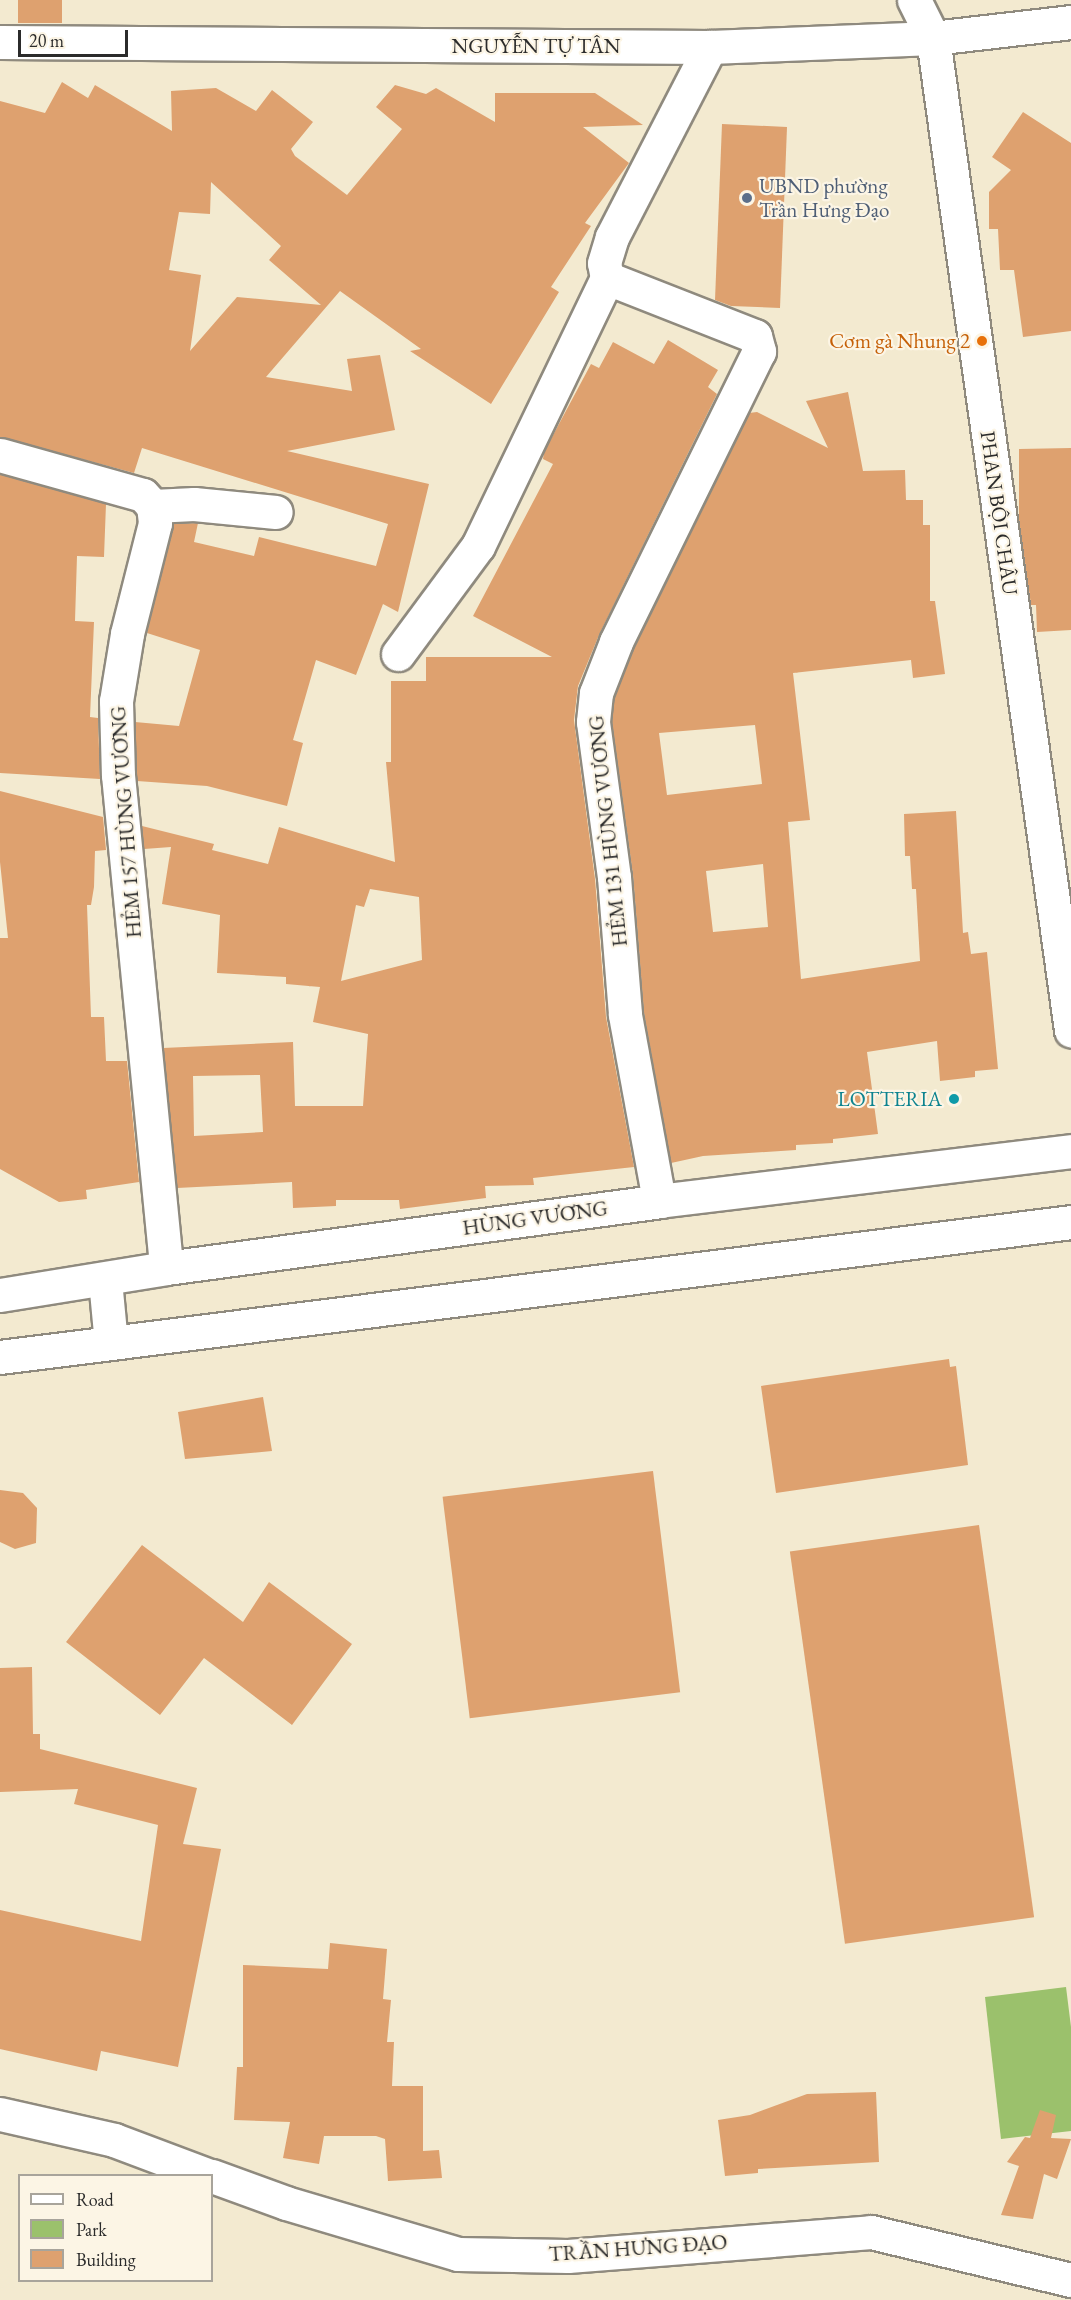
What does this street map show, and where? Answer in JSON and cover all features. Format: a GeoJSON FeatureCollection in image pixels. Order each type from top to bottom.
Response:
{"type":"FeatureCollection","features":[{"type":"Feature","properties":{"kind":"street","name":"PHAN BỘI CHÂU"},"geometry":{"type":"LineString","coordinates":[[914,0],[933,38],[1071,1030]]}},
{"type":"Feature","properties":{"kind":"street","name":"NGUYỄN TỰ TÂN"},"geometry":{"type":"LineString","coordinates":[[0,42],[710,47],[933,38],[1071,22]]}},
{"type":"Feature","properties":{"kind":"street"},"geometry":{"type":"LineString","coordinates":[[398,654],[478,546],[607,278],[604,263],[612,237],[710,47]]}},
{"type":"Feature","properties":{"kind":"street","name":"HẺM 131 HÙNG VƯƠNG"},"geometry":{"type":"LineString","coordinates":[[607,278],[754,336],[759,351],[615,642],[596,693],[593,722],[614,877],[625,1015],[659,1201]]}},
{"type":"Feature","properties":{"kind":"street"},"geometry":{"type":"LineString","coordinates":[[0,455],[143,495],[153,506],[194,504],[276,512]]}},
{"type":"Feature","properties":{"kind":"street","name":"HẺM 157 HÙNG VƯƠNG"},"geometry":{"type":"LineString","coordinates":[[153,506],[154,523],[127,633],[116,700],[118,775],[166,1268]]}},
{"type":"Feature","properties":{"kind":"street","name":"HÙNG VƯƠNG"},"geometry":{"type":"LineString","coordinates":[[0,1295],[105,1280],[166,1268],[659,1201],[1071,1151]]}},
{"type":"Feature","properties":{"kind":"street"},"geometry":{"type":"LineString","coordinates":[[0,1356],[1071,1222]]}},
{"type":"Feature","properties":{"kind":"street"},"geometry":{"type":"LineString","coordinates":[[105,1280],[111,1342]]}},
{"type":"Feature","properties":{"kind":"street","name":"TRẦN HƯNG ĐẠO"},"geometry":{"type":"LineString","coordinates":[[0,2114],[114,2140],[206,2174]]}},
{"type":"Feature","properties":{"kind":"street","name":"TRẦN HƯNG ĐẠO"},"geometry":{"type":"LineString","coordinates":[[213,2177],[286,2203],[458,2254],[568,2256],[871,2232],[1071,2280]]}},
{"type":"Feature","properties":{"kind":"green space"},"geometry":{"type":"Polygon","coordinates":[[[1066,1987],[1071,2027],[1071,2131],[1001,2139],[985,1997],[1066,1987]]]}},
{"type":"Feature","properties":{"kind":"building"},"geometry":{"type":"Polygon","coordinates":[[[18,0],[62,0],[62,23],[18,23],[18,0]]]}},
{"type":"Feature","properties":{"kind":"building"},"geometry":{"type":"Polygon","coordinates":[[[62,82],[88,98],[95,85],[172,131],[171,91],[216,88],[256,111],[272,90],[313,122],[291,149],[295,156],[347,195],[402,129],[376,107],[395,85],[426,94],[436,88],[495,122],[495,93],[595,93],[643,125],[583,127],[629,163],[585,223],[591,226],[551,287],[559,292],[491,404],[410,351],[421,349],[340,291],[266,377],[352,391],[347,359],[380,355],[395,430],[287,451],[429,484],[398,612],[383,604],[356,675],[316,660],[293,740],[303,743],[287,806],[207,786],[137,781],[135,722],[179,726],[200,650],[147,633],[173,524],[198,523],[194,542],[254,556],[259,537],[376,566],[388,524],[142,448],[134,473],[0,437],[0,101],[45,113],[62,82]],[[211,182],[210,214],[179,212],[169,270],[201,275],[190,351],[237,297],[321,305],[269,260],[281,246],[211,182]]]}},
{"type":"Feature","properties":{"kind":"building"},"geometry":{"type":"Polygon","coordinates":[[[1023,112],[1071,143],[1071,331],[1023,337],[1014,270],[1000,270],[998,229],[989,229],[989,192],[1011,170],[992,157],[1023,112]]]}},
{"type":"Feature","properties":{"kind":"building"},"geometry":{"type":"Polygon","coordinates":[[[722,124],[787,127],[780,308],[731,306],[715,300],[722,124]]]}},
{"type":"Feature","properties":{"kind":"building"},"geometry":{"type":"Polygon","coordinates":[[[668,340],[718,370],[708,387],[717,394],[599,635],[578,686],[574,720],[595,879],[606,1017],[634,1167],[533,1178],[534,1185],[485,1186],[486,1198],[400,1209],[399,1200],[336,1200],[336,1206],[293,1208],[292,1182],[177,1188],[163,1048],[293,1042],[295,1106],[363,1106],[368,1034],[313,1022],[320,987],[286,984],[286,977],[217,973],[220,915],[162,904],[171,847],[144,849],[142,826],[214,844],[212,850],[268,864],[279,827],[395,862],[386,762],[391,762],[391,681],[426,681],[426,657],[552,657],[473,616],[553,464],[543,459],[544,452],[591,364],[599,368],[613,342],[654,364],[668,340]],[[370,889],[364,907],[356,905],[341,981],[422,960],[419,897],[370,889]],[[260,1075],[193,1076],[194,1136],[263,1132],[260,1075]]]}},
{"type":"Feature","properties":{"kind":"building"},"geometry":{"type":"Polygon","coordinates":[[[848,392],[863,471],[905,470],[906,500],[923,500],[923,525],[930,525],[930,601],[935,601],[945,674],[913,678],[911,660],[793,673],[810,820],[788,822],[801,979],[920,961],[916,889],[912,889],[910,856],[905,856],[904,814],[956,811],[963,933],[968,932],[971,954],[987,952],[998,1069],[975,1071],[975,1077],[940,1081],[937,1041],[867,1052],[878,1134],[833,1139],[833,1143],[796,1145],[796,1150],[703,1156],[671,1163],[644,1013],[633,875],[612,722],[614,697],[633,650],[749,413],[757,412],[828,448],[806,401],[848,392]],[[755,725],[659,733],[667,795],[762,784],[755,725]],[[763,864],[706,871],[713,932],[768,927],[763,864]]]}},
{"type":"Feature","properties":{"kind":"building"},"geometry":{"type":"Polygon","coordinates":[[[1071,448],[1071,630],[1037,632],[1036,605],[1031,605],[1019,520],[1019,449],[1071,448]]]}},
{"type":"Feature","properties":{"kind":"building"},"geometry":{"type":"Polygon","coordinates":[[[0,474],[106,504],[104,557],[77,556],[75,621],[94,622],[90,717],[98,718],[100,779],[0,773],[0,474]]]}},
{"type":"Feature","properties":{"kind":"building"},"geometry":{"type":"Polygon","coordinates":[[[0,791],[103,817],[106,850],[95,851],[94,887],[91,905],[87,905],[91,1017],[104,1017],[106,1061],[127,1061],[139,1182],[86,1190],[87,1199],[59,1202],[0,1169],[0,938],[8,938],[0,862],[0,791]]]}},
{"type":"Feature","properties":{"kind":"building"},"geometry":{"type":"Polygon","coordinates":[[[949,1359],[950,1367],[956,1366],[968,1465],[776,1493],[761,1386],[949,1359]]]}},
{"type":"Feature","properties":{"kind":"building"},"geometry":{"type":"Polygon","coordinates":[[[263,1397],[272,1451],[185,1459],[178,1412],[263,1397]]]}},
{"type":"Feature","properties":{"kind":"building"},"geometry":{"type":"Polygon","coordinates":[[[653,1471],[680,1692],[470,1718],[443,1497],[653,1471]]]}},
{"type":"Feature","properties":{"kind":"building"},"geometry":{"type":"Polygon","coordinates":[[[0,1490],[23,1493],[37,1508],[36,1543],[15,1549],[0,1542],[0,1490]]]}},
{"type":"Feature","properties":{"kind":"building"},"geometry":{"type":"Polygon","coordinates":[[[979,1525],[1034,1917],[845,1944],[790,1552],[979,1525]]]}},
{"type":"Feature","properties":{"kind":"building"},"geometry":{"type":"Polygon","coordinates":[[[142,1545],[243,1622],[269,1582],[352,1644],[292,1725],[204,1658],[160,1715],[66,1642],[142,1545]]]}},
{"type":"Feature","properties":{"kind":"building"},"geometry":{"type":"Polygon","coordinates":[[[32,1667],[33,1734],[40,1734],[40,1749],[197,1788],[183,1844],[221,1849],[178,2067],[101,2051],[97,2071],[0,2049],[0,1910],[141,1941],[158,1825],[74,1804],[78,1789],[0,1792],[0,1668],[32,1667]]]}},
{"type":"Feature","properties":{"kind":"building"},"geometry":{"type":"Polygon","coordinates":[[[330,1943],[387,1949],[383,1999],[391,2000],[387,2042],[394,2042],[392,2086],[423,2086],[423,2151],[439,2150],[442,2178],[388,2181],[385,2139],[376,2136],[324,2136],[319,2164],[283,2158],[290,2122],[234,2120],[237,2067],[243,2067],[243,1965],[328,1969],[330,1943]]]}},
{"type":"Feature","properties":{"kind":"building"},"geometry":{"type":"Polygon","coordinates":[[[876,2092],[879,2162],[758,2169],[758,2173],[725,2176],[718,2120],[750,2115],[807,2094],[876,2092]]]}},
{"type":"Feature","properties":{"kind":"building"},"geometry":{"type":"Polygon","coordinates":[[[1040,2110],[1056,2115],[1051,2138],[1071,2139],[1057,2179],[1044,2174],[1033,2219],[1001,2215],[1019,2166],[1007,2162],[1025,2137],[1030,2138],[1040,2110]]]}},
{"type":"Feature","properties":{"kind":"place","name":"UBND phường Trần Hưng Đạo"},"geometry":{"type":"Point","coordinates":[747,198]}},
{"type":"Feature","properties":{"kind":"place","name":"Cơm gà Nhung 2"},"geometry":{"type":"Point","coordinates":[982,341]}},
{"type":"Feature","properties":{"kind":"place","name":"LOTTERIA"},"geometry":{"type":"Point","coordinates":[954,1099]}}]}
